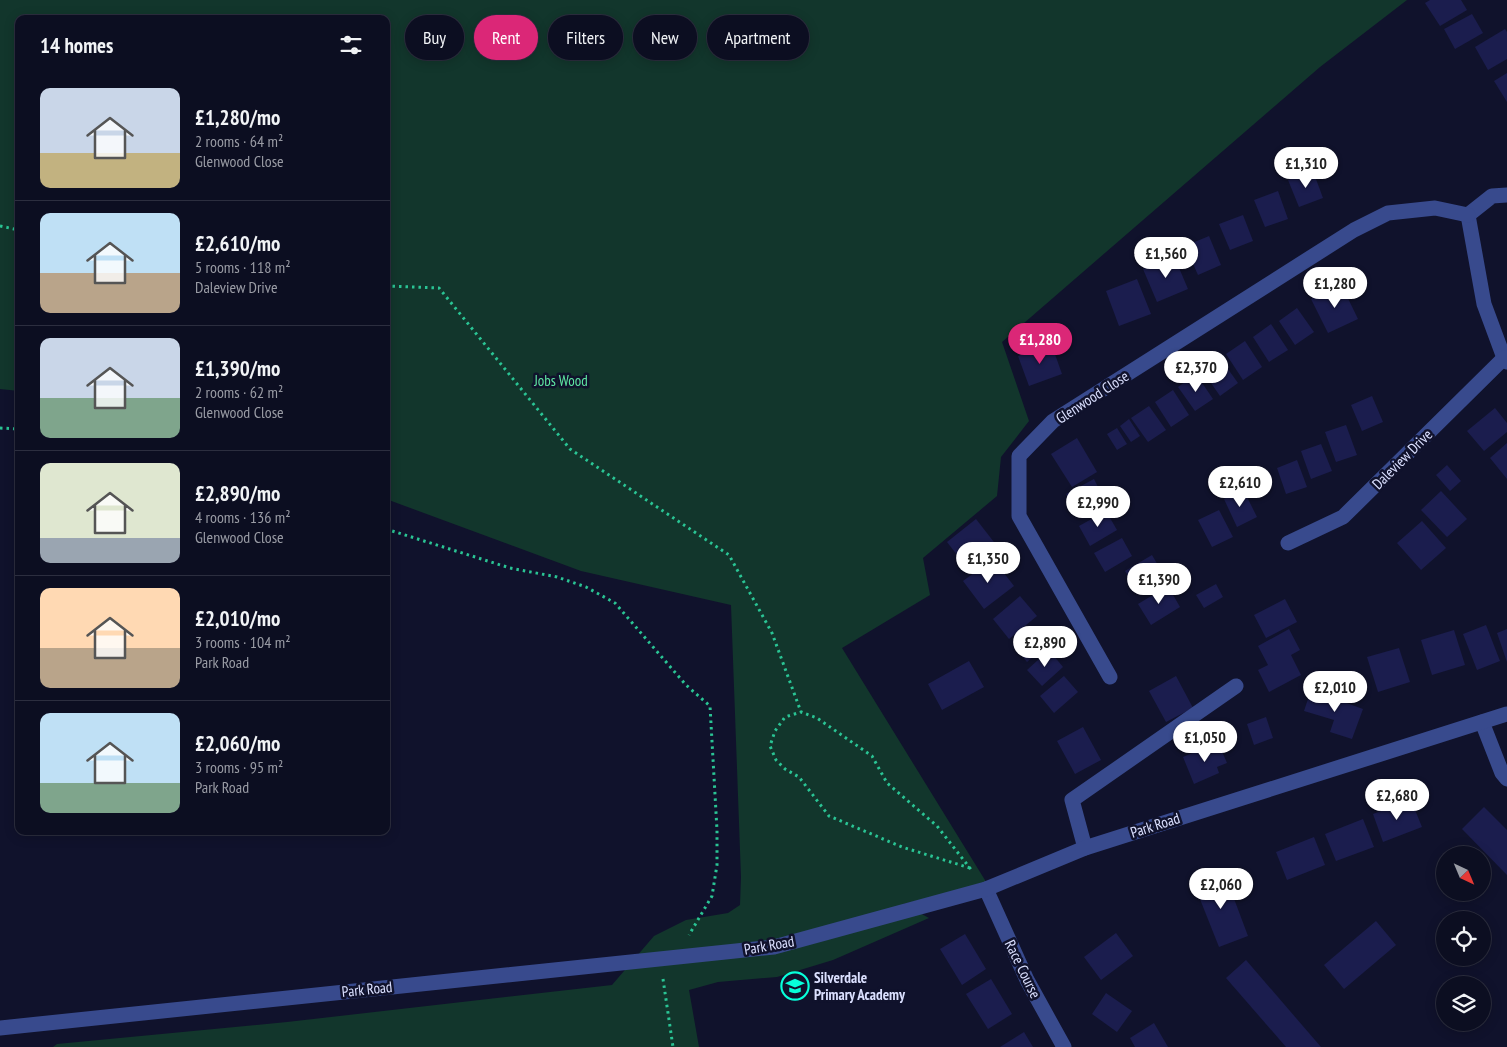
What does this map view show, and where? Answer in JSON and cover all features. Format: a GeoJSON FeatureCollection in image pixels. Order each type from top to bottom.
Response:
{"type":"FeatureCollection","features":[{"type":"Feature","properties":{"kind":"street"},"geometry":{"type":"LineString","coordinates":[[1468,215],[1492,196],[1507,195]]}},
{"type":"Feature","properties":{"kind":"street","name":"Glenwood Close"},"geometry":{"type":"LineString","coordinates":[[1110,677],[1019,516],[1019,456],[1052,421],[1354,230],[1388,213],[1435,208],[1468,215]]}},
{"type":"Feature","properties":{"kind":"street","name":"Daleview Drive"},"geometry":{"type":"LineString","coordinates":[[1288,543],[1343,517],[1506,360],[1484,304],[1468,215]]}},
{"type":"Feature","properties":{"kind":"street"},"geometry":{"type":"LineString","coordinates":[[1085,848],[1072,800],[1236,686]]}},
{"type":"Feature","properties":{"kind":"street","name":"Park Road"},"geometry":{"type":"LineString","coordinates":[[0,1028],[774,947],[986,889],[1085,848],[1507,714]]}},
{"type":"Feature","properties":{"kind":"street"},"geometry":{"type":"LineString","coordinates":[[1482,722],[1502,773],[1507,779]]}},
{"type":"Feature","properties":{"kind":"street","name":"Race Course"},"geometry":{"type":"LineString","coordinates":[[986,889],[1026,980],[1064,1047]]}},
{"type":"Feature","properties":{"kind":"path"},"geometry":{"type":"LineString","coordinates":[[0,226],[15,229]]}},
{"type":"Feature","properties":{"kind":"path"},"geometry":{"type":"LineString","coordinates":[[390,286],[439,288],[570,449],[729,555],[772,633],[801,712]]}},
{"type":"Feature","properties":{"kind":"path"},"geometry":{"type":"LineString","coordinates":[[0,428],[15,429]]}},
{"type":"Feature","properties":{"kind":"path"},"geometry":{"type":"LineString","coordinates":[[390,530],[510,568],[557,577],[586,587],[615,603],[686,685],[710,706],[717,830],[717,865],[712,896],[668,958],[673,1047]]}},
{"type":"Feature","properties":{"kind":"path"},"geometry":{"type":"LineString","coordinates":[[970,868],[902,847],[830,816],[799,777],[785,769],[776,760],[770,746],[775,731],[785,717],[801,712],[817,718],[872,756],[887,783],[937,826],[970,868],[986,889]]}},
{"type":"Feature","properties":{"kind":"green space","name":"Jobs Wood"},"geometry":{"type":"Polygon","coordinates":[[[0,0],[1407,0],[1320,67],[1002,342],[1029,421],[1001,457],[997,496],[923,558],[930,595],[842,648],[988,885],[903,904],[929,918],[833,960],[777,977],[718,982],[689,990],[699,1047],[53,1047],[57,1044],[287,1022],[612,985],[654,936],[686,920],[728,913],[740,905],[741,877],[731,605],[581,571],[390,500],[390,15],[15,15],[15,391],[0,389],[0,0]]]}},
{"type":"Feature","properties":{"kind":"building"},"geometry":{"type":"Polygon","coordinates":[[[1430,0],[1461,0],[1467,10],[1440,26],[1425,3],[1430,0]]]}},
{"type":"Feature","properties":{"kind":"building"},"geometry":{"type":"Polygon","coordinates":[[[1472,14],[1483,33],[1455,49],[1444,29],[1472,14]]]}},
{"type":"Feature","properties":{"kind":"building"},"geometry":{"type":"Polygon","coordinates":[[[1505,29],[1507,32],[1507,59],[1488,70],[1475,47],[1505,29]]]}},
{"type":"Feature","properties":{"kind":"building"},"geometry":{"type":"Polygon","coordinates":[[[1507,73],[1507,102],[1494,81],[1507,73]]]}},
{"type":"Feature","properties":{"kind":"building"},"geometry":{"type":"Polygon","coordinates":[[[1313,171],[1323,198],[1299,207],[1288,180],[1313,171]]]}},
{"type":"Feature","properties":{"kind":"building"},"geometry":{"type":"Polygon","coordinates":[[[1278,191],[1288,219],[1265,227],[1254,200],[1278,191]]]}},
{"type":"Feature","properties":{"kind":"building"},"geometry":{"type":"Polygon","coordinates":[[[1243,215],[1253,241],[1230,250],[1219,224],[1243,215]]]}},
{"type":"Feature","properties":{"kind":"building"},"geometry":{"type":"Polygon","coordinates":[[[1209,236],[1221,265],[1198,275],[1185,246],[1209,236]]]}},
{"type":"Feature","properties":{"kind":"building"},"geometry":{"type":"Polygon","coordinates":[[[1174,256],[1188,289],[1157,302],[1143,269],[1174,256]]]}},
{"type":"Feature","properties":{"kind":"building"},"geometry":{"type":"Polygon","coordinates":[[[1137,279],[1151,314],[1119,326],[1106,291],[1137,279]]]}},
{"type":"Feature","properties":{"kind":"building"},"geometry":{"type":"Polygon","coordinates":[[[1341,284],[1358,319],[1328,333],[1311,299],[1341,284]]]}},
{"type":"Feature","properties":{"kind":"building"},"geometry":{"type":"Polygon","coordinates":[[[1297,308],[1314,332],[1295,345],[1279,321],[1297,308]]]}},
{"type":"Feature","properties":{"kind":"building"},"geometry":{"type":"Polygon","coordinates":[[[1271,324],[1288,350],[1269,362],[1253,337],[1271,324]]]}},
{"type":"Feature","properties":{"kind":"building"},"geometry":{"type":"Polygon","coordinates":[[[1245,341],[1262,367],[1243,380],[1226,354],[1245,341]]]}},
{"type":"Feature","properties":{"kind":"building"},"geometry":{"type":"Polygon","coordinates":[[[1051,343],[1062,374],[1029,386],[1018,356],[1051,343]]]}},
{"type":"Feature","properties":{"kind":"building"},"geometry":{"type":"Polygon","coordinates":[[[1220,358],[1238,383],[1220,396],[1202,370],[1220,358]]]}},
{"type":"Feature","properties":{"kind":"building"},"geometry":{"type":"Polygon","coordinates":[[[1196,374],[1213,399],[1195,411],[1178,387],[1196,374]]]}},
{"type":"Feature","properties":{"kind":"building"},"geometry":{"type":"Polygon","coordinates":[[[1173,390],[1189,415],[1171,427],[1155,402],[1173,390]]]}},
{"type":"Feature","properties":{"kind":"building"},"geometry":{"type":"Polygon","coordinates":[[[1372,396],[1383,422],[1362,431],[1351,405],[1372,396]]]}},
{"type":"Feature","properties":{"kind":"building"},"geometry":{"type":"Polygon","coordinates":[[[1149,406],[1166,430],[1148,442],[1131,418],[1149,406]]]}},
{"type":"Feature","properties":{"kind":"building"},"geometry":{"type":"Polygon","coordinates":[[[1495,408],[1507,423],[1507,432],[1484,451],[1467,431],[1495,408]]]}},
{"type":"Feature","properties":{"kind":"building"},"geometry":{"type":"Polygon","coordinates":[[[1129,419],[1140,436],[1131,442],[1120,426],[1129,419]]]}},
{"type":"Feature","properties":{"kind":"building"},"geometry":{"type":"Polygon","coordinates":[[[1346,425],[1357,455],[1336,462],[1325,432],[1346,425]]]}},
{"type":"Feature","properties":{"kind":"building"},"geometry":{"type":"Polygon","coordinates":[[[1117,428],[1127,444],[1117,450],[1107,434],[1117,428]]]}},
{"type":"Feature","properties":{"kind":"building"},"geometry":{"type":"Polygon","coordinates":[[[1077,438],[1097,472],[1072,487],[1051,454],[1077,438]]]}},
{"type":"Feature","properties":{"kind":"building"},"geometry":{"type":"Polygon","coordinates":[[[1507,443],[1507,479],[1490,458],[1507,443]]]}},
{"type":"Feature","properties":{"kind":"building"},"geometry":{"type":"Polygon","coordinates":[[[1321,444],[1332,471],[1311,479],[1301,451],[1321,444]]]}},
{"type":"Feature","properties":{"kind":"building"},"geometry":{"type":"Polygon","coordinates":[[[1297,460],[1307,487],[1286,494],[1277,468],[1297,460]]]}},
{"type":"Feature","properties":{"kind":"building"},"geometry":{"type":"Polygon","coordinates":[[[1447,465],[1461,481],[1450,491],[1436,475],[1447,465]]]}},
{"type":"Feature","properties":{"kind":"building"},"geometry":{"type":"Polygon","coordinates":[[[1094,479],[1104,499],[1076,514],[1066,494],[1094,479]]]}},
{"type":"Feature","properties":{"kind":"building"},"geometry":{"type":"Polygon","coordinates":[[[1243,489],[1257,517],[1237,527],[1224,499],[1243,489]]]}},
{"type":"Feature","properties":{"kind":"building"},"geometry":{"type":"Polygon","coordinates":[[[1441,491],[1467,519],[1447,537],[1421,510],[1441,491]]]}},
{"type":"Feature","properties":{"kind":"building"},"geometry":{"type":"Polygon","coordinates":[[[1219,510],[1233,537],[1212,547],[1198,520],[1219,510]]]}},
{"type":"Feature","properties":{"kind":"building"},"geometry":{"type":"Polygon","coordinates":[[[1106,511],[1117,530],[1090,546],[1079,526],[1106,511]]]}},
{"type":"Feature","properties":{"kind":"building"},"geometry":{"type":"Polygon","coordinates":[[[976,519],[997,546],[968,569],[947,542],[976,519]]]}},
{"type":"Feature","properties":{"kind":"building"},"geometry":{"type":"Polygon","coordinates":[[[1422,521],[1446,548],[1421,570],[1397,543],[1422,521]]]}},
{"type":"Feature","properties":{"kind":"building"},"geometry":{"type":"Polygon","coordinates":[[[1122,538],[1132,556],[1105,572],[1094,553],[1122,538]]]}},
{"type":"Feature","properties":{"kind":"building"},"geometry":{"type":"Polygon","coordinates":[[[1152,555],[1162,572],[1136,589],[1125,571],[1152,555]]]}},
{"type":"Feature","properties":{"kind":"building"},"geometry":{"type":"Polygon","coordinates":[[[993,559],[1014,586],[984,609],[963,581],[993,559]]]}},
{"type":"Feature","properties":{"kind":"building"},"geometry":{"type":"Polygon","coordinates":[[[1216,584],[1223,597],[1204,608],[1196,595],[1216,584]]]}},
{"type":"Feature","properties":{"kind":"building"},"geometry":{"type":"Polygon","coordinates":[[[1168,586],[1180,607],[1151,625],[1138,604],[1168,586]]]}},
{"type":"Feature","properties":{"kind":"building"},"geometry":{"type":"Polygon","coordinates":[[[1020,596],[1037,616],[1009,639],[993,619],[1020,596]]]}},
{"type":"Feature","properties":{"kind":"building"},"geometry":{"type":"Polygon","coordinates":[[[1285,599],[1297,622],[1266,638],[1254,615],[1285,599]]]}},
{"type":"Feature","properties":{"kind":"building"},"geometry":{"type":"Polygon","coordinates":[[[1486,625],[1500,661],[1477,670],[1463,634],[1486,625]]]}},
{"type":"Feature","properties":{"kind":"building"},"geometry":{"type":"Polygon","coordinates":[[[1036,626],[1049,643],[1027,662],[1013,645],[1036,626]]]}},
{"type":"Feature","properties":{"kind":"building"},"geometry":{"type":"Polygon","coordinates":[[[1289,629],[1300,650],[1291,655],[1301,675],[1269,692],[1258,670],[1268,665],[1258,646],[1289,629]]]}},
{"type":"Feature","properties":{"kind":"building"},"geometry":{"type":"Polygon","coordinates":[[[1507,629],[1507,662],[1497,633],[1507,629]]]}},
{"type":"Feature","properties":{"kind":"building"},"geometry":{"type":"Polygon","coordinates":[[[1454,630],[1465,665],[1432,675],[1421,640],[1454,630]]]}},
{"type":"Feature","properties":{"kind":"building"},"geometry":{"type":"Polygon","coordinates":[[[1399,648],[1410,682],[1378,692],[1367,657],[1399,648]]]}},
{"type":"Feature","properties":{"kind":"building"},"geometry":{"type":"Polygon","coordinates":[[[1049,650],[1063,667],[1042,686],[1027,670],[1049,650]]]}},
{"type":"Feature","properties":{"kind":"building"},"geometry":{"type":"Polygon","coordinates":[[[969,661],[984,687],[942,710],[928,684],[969,661]]]}},
{"type":"Feature","properties":{"kind":"building"},"geometry":{"type":"Polygon","coordinates":[[[1064,676],[1078,692],[1054,713],[1040,696],[1064,676]]]}},
{"type":"Feature","properties":{"kind":"building"},"geometry":{"type":"Polygon","coordinates":[[[1176,676],[1193,708],[1166,722],[1149,691],[1176,676]]]}},
{"type":"Feature","properties":{"kind":"building"},"geometry":{"type":"Polygon","coordinates":[[[1311,690],[1363,709],[1352,739],[1330,732],[1334,720],[1304,711],[1311,690]]]}},
{"type":"Feature","properties":{"kind":"building"},"geometry":{"type":"Polygon","coordinates":[[[1266,717],[1273,738],[1254,745],[1247,724],[1266,717]]]}},
{"type":"Feature","properties":{"kind":"building"},"geometry":{"type":"Polygon","coordinates":[[[1083,727],[1101,760],[1075,774],[1057,741],[1083,727]]]}},
{"type":"Feature","properties":{"kind":"building"},"geometry":{"type":"Polygon","coordinates":[[[1218,742],[1227,763],[1217,767],[1219,773],[1194,784],[1183,757],[1218,742]]]}},
{"type":"Feature","properties":{"kind":"building"},"geometry":{"type":"Polygon","coordinates":[[[1411,800],[1422,827],[1383,842],[1373,814],[1411,800]]]}},
{"type":"Feature","properties":{"kind":"building"},"geometry":{"type":"Polygon","coordinates":[[[1484,807],[1507,830],[1507,875],[1491,859],[1491,846],[1479,846],[1462,829],[1484,807]]]}},
{"type":"Feature","properties":{"kind":"building"},"geometry":{"type":"Polygon","coordinates":[[[1363,819],[1374,847],[1336,861],[1325,834],[1363,819]]]}},
{"type":"Feature","properties":{"kind":"building"},"geometry":{"type":"Polygon","coordinates":[[[1314,837],[1325,865],[1287,880],[1276,852],[1314,837]]]}},
{"type":"Feature","properties":{"kind":"building"},"geometry":{"type":"Polygon","coordinates":[[[1224,872],[1248,936],[1219,947],[1194,884],[1224,872]]]}},
{"type":"Feature","properties":{"kind":"building"},"geometry":{"type":"Polygon","coordinates":[[[1376,921],[1396,945],[1344,989],[1324,965],[1376,921]]]}},
{"type":"Feature","properties":{"kind":"building"},"geometry":{"type":"Polygon","coordinates":[[[1116,933],[1133,956],[1101,980],[1084,957],[1116,933]]]}},
{"type":"Feature","properties":{"kind":"building"},"geometry":{"type":"Polygon","coordinates":[[[965,934],[986,969],[962,985],[940,949],[965,934]]]}},
{"type":"Feature","properties":{"kind":"building"},"geometry":{"type":"Polygon","coordinates":[[[1246,960],[1321,1047],[1286,1047],[1226,978],[1246,960]]]}},
{"type":"Feature","properties":{"kind":"building"},"geometry":{"type":"Polygon","coordinates":[[[991,979],[1012,1014],[988,1029],[966,994],[991,979]]]}},
{"type":"Feature","properties":{"kind":"building"},"geometry":{"type":"Polygon","coordinates":[[[1106,993],[1132,1011],[1117,1032],[1092,1014],[1106,993]]]}},
{"type":"Feature","properties":{"kind":"building"},"geometry":{"type":"Polygon","coordinates":[[[1154,1023],[1168,1047],[1135,1047],[1130,1038],[1154,1023]]]}},
{"type":"Feature","properties":{"kind":"building"},"geometry":{"type":"Polygon","coordinates":[[[1024,1032],[1033,1047],[1000,1047],[1024,1032]]]}},
{"type":"Feature","properties":{"kind":"place","name":"Silverdale Primary Academy"},"geometry":{"type":"Point","coordinates":[795,986]}}]}
